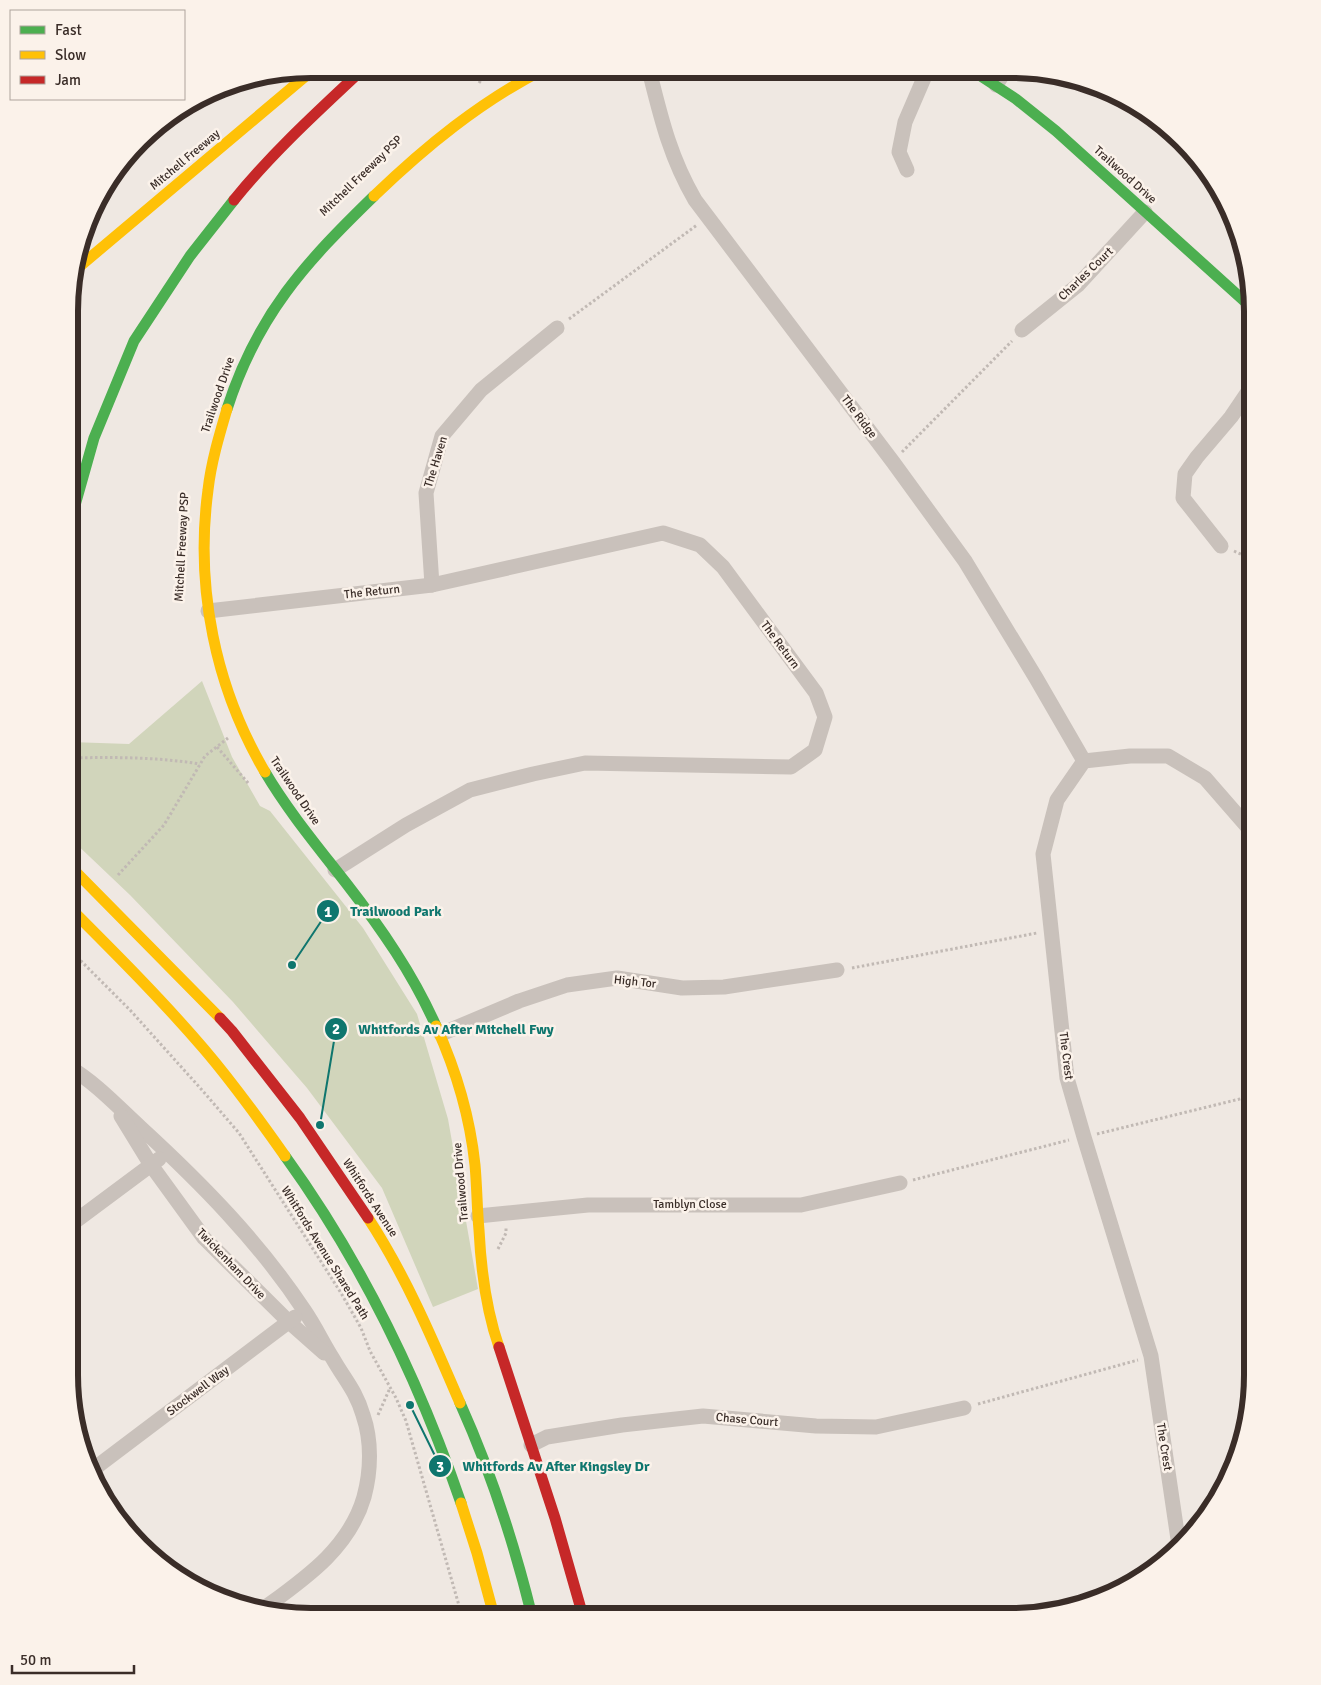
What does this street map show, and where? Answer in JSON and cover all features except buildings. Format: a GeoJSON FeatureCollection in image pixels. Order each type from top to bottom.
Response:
{"type":"FeatureCollection","features":[{"type":"Feature","properties":{"kind":"main road","name":"Mitchell Freeway"},"geometry":{"type":"LineString","coordinates":[[82,264],[303,78]]}},
{"type":"Feature","properties":{"kind":"main road"},"geometry":{"type":"LineString","coordinates":[[78,495],[94,438],[134,341],[190,256],[252,178],[353,78]]}},
{"type":"Feature","properties":{"kind":"main road","name":"Trailwood Drive"},"geometry":{"type":"LineString","coordinates":[[528,78],[468,113],[408,162],[324,245],[294,279],[269,315],[246,357],[219,432],[204,510],[204,577],[210,630],[223,678],[244,733],[271,783],[379,928],[401,961],[441,1034],[454,1072],[471,1135],[475,1164],[481,1262],[487,1306],[503,1364],[555,1518],[582,1608]]}},
{"type":"Feature","properties":{"kind":"main road","name":"Trailwood Drive"},"geometry":{"type":"LineString","coordinates":[[984,78],[1027,106],[1243,300]]}},
{"type":"Feature","properties":{"kind":"main road","name":"Whitfords Avenue"},"geometry":{"type":"LineString","coordinates":[[78,874],[193,989],[232,1031],[300,1118],[374,1228],[395,1264],[429,1331],[482,1452],[521,1571],[530,1608]]}},
{"type":"Feature","properties":{"kind":"main road"},"geometry":{"type":"LineString","coordinates":[[78,916],[166,1008],[220,1068],[280,1147],[338,1234],[388,1329],[433,1428],[467,1521],[487,1584],[492,1608]]}},
{"type":"Feature","properties":{"kind":"street","name":"The Ridge"},"geometry":{"type":"LineString","coordinates":[[651,78],[662,122],[675,162],[691,194],[707,218],[893,462],[965,561],[1084,762]]}},
{"type":"Feature","properties":{"kind":"street"},"geometry":{"type":"LineString","coordinates":[[907,170],[899,152],[905,122],[924,78]]}},
{"type":"Feature","properties":{"kind":"street"},"geometry":{"type":"LineString","coordinates":[[996,85],[1000,78]]}},
{"type":"Feature","properties":{"kind":"street","name":"Charles Court"},"geometry":{"type":"LineString","coordinates":[[1022,330],[1078,285],[1145,212]]}},
{"type":"Feature","properties":{"kind":"street","name":"The Haven"},"geometry":{"type":"LineString","coordinates":[[432,585],[426,493],[442,436],[481,390],[556,328]]}},
{"type":"Feature","properties":{"kind":"street"},"geometry":{"type":"LineString","coordinates":[[1221,546],[1183,498],[1185,474],[1196,457],[1231,417],[1244,398]]}},
{"type":"Feature","properties":{"kind":"street","name":"The Return"},"geometry":{"type":"LineString","coordinates":[[208,611],[432,585],[663,533],[700,544],[722,567],[816,693],[825,717],[815,750],[791,767],[585,764],[532,774],[470,790],[406,825],[335,870]]}},
{"type":"Feature","properties":{"kind":"street"},"geometry":{"type":"LineString","coordinates":[[1084,762],[1130,756],[1168,756],[1205,778],[1244,823]]}},
{"type":"Feature","properties":{"kind":"street","name":"The Crest"},"geometry":{"type":"LineString","coordinates":[[1084,762],[1057,800],[1043,854],[1067,1078],[1151,1356],[1178,1536]]}},
{"type":"Feature","properties":{"kind":"street","name":"High Tor"},"geometry":{"type":"LineString","coordinates":[[441,1034],[519,1001],[567,985],[617,978],[682,988],[724,987],[836,970]]}},
{"type":"Feature","properties":{"kind":"street","name":"Twickenham Drive"},"geometry":{"type":"LineString","coordinates":[[78,1073],[168,1152],[235,1220],[256,1245],[304,1310],[334,1362],[347,1379],[357,1397],[364,1416],[370,1457],[368,1478],[364,1498],[353,1523],[334,1551],[302,1580],[269,1604]]}},
{"type":"Feature","properties":{"kind":"street","name":"Twickenham Drive"},"geometry":{"type":"LineString","coordinates":[[112,1102],[151,1165],[204,1238],[289,1322],[334,1362]]}},
{"type":"Feature","properties":{"kind":"street"},"geometry":{"type":"LineString","coordinates":[[78,1219],[168,1152]]}},
{"type":"Feature","properties":{"kind":"street","name":"Tamblyn Close"},"geometry":{"type":"LineString","coordinates":[[478,1216],[588,1205],[801,1205],[900,1184]]}},
{"type":"Feature","properties":{"kind":"street","name":"Stockwell Way"},"geometry":{"type":"LineString","coordinates":[[97,1467],[304,1310]]}},
{"type":"Feature","properties":{"kind":"street","name":"Chase Court"},"geometry":{"type":"LineString","coordinates":[[531,1445],[547,1437],[702,1416],[816,1426],[876,1426],[964,1408]]}},
{"type":"Feature","properties":{"kind":"path"},"geometry":{"type":"LineString","coordinates":[[479,84],[483,78]]}},
{"type":"Feature","properties":{"kind":"path"},"geometry":{"type":"LineString","coordinates":[[556,328],[707,218]]}},
{"type":"Feature","properties":{"kind":"path"},"geometry":{"type":"LineString","coordinates":[[893,462],[1022,330]]}},
{"type":"Feature","properties":{"kind":"path"},"geometry":{"type":"LineString","coordinates":[[118,875],[164,824],[205,756],[227,739],[229,731]]}},
{"type":"Feature","properties":{"kind":"path"},"geometry":{"type":"LineString","coordinates":[[217,746],[252,787]]}},
{"type":"Feature","properties":{"kind":"path"},"geometry":{"type":"LineString","coordinates":[[78,758],[163,758],[200,764]]}},
{"type":"Feature","properties":{"kind":"path"},"geometry":{"type":"LineString","coordinates":[[836,970],[1052,930]]}},
{"type":"Feature","properties":{"kind":"path","name":"Whitfords Avenue Shared Path"},"geometry":{"type":"LineString","coordinates":[[78,958],[130,1010],[239,1133],[362,1328],[370,1351],[396,1398],[406,1421],[460,1608]]}},
{"type":"Feature","properties":{"kind":"path"},"geometry":{"type":"LineString","coordinates":[[498,1256],[498,1249],[506,1234],[504,1213]]}},
{"type":"Feature","properties":{"kind":"path"},"geometry":{"type":"LineString","coordinates":[[964,1408],[1151,1356]]}},
{"type":"Feature","properties":{"kind":"green space"},"geometry":{"type":"Polygon","coordinates":[[[202,681],[232,757],[260,806],[270,811],[363,928],[417,1014],[448,1119],[478,1289],[433,1307],[382,1188],[307,1088],[233,1002],[130,895],[78,846],[78,742],[129,744],[202,681]]]}},
{"type":"Feature","properties":{"kind":"traffic: fast"},"geometry":{"type":"LineString","coordinates":[[984,78],[1016,99],[1056,131],[1243,300]]}},
{"type":"Feature","properties":{"kind":"traffic: fast"},"geometry":{"type":"LineString","coordinates":[[227,409],[253,345],[286,292],[326,244],[374,196]]}},
{"type":"Feature","properties":{"kind":"traffic: fast"},"geometry":{"type":"LineString","coordinates":[[78,495],[94,438],[134,341],[190,256],[234,200]]}},
{"type":"Feature","properties":{"kind":"traffic: fast"},"geometry":{"type":"LineString","coordinates":[[265,772],[293,815],[384,934],[407,970],[436,1026]]}},
{"type":"Feature","properties":{"kind":"traffic: fast"},"geometry":{"type":"LineString","coordinates":[[285,1156],[339,1237],[386,1323],[426,1412],[461,1503]]}},
{"type":"Feature","properties":{"kind":"traffic: fast"},"geometry":{"type":"LineString","coordinates":[[460,1403],[482,1455],[501,1508],[530,1608]]}},
{"type":"Feature","properties":{"kind":"traffic: slow"},"geometry":{"type":"LineString","coordinates":[[82,264],[303,78]]}},
{"type":"Feature","properties":{"kind":"traffic: slow"},"geometry":{"type":"LineString","coordinates":[[374,196],[454,126],[527,78]]}},
{"type":"Feature","properties":{"kind":"traffic: slow"},"geometry":{"type":"LineString","coordinates":[[227,409],[209,480],[204,563],[207,599],[213,636],[233,706],[265,772]]}},
{"type":"Feature","properties":{"kind":"traffic: slow"},"geometry":{"type":"LineString","coordinates":[[78,874],[220,1018]]}},
{"type":"Feature","properties":{"kind":"traffic: slow"},"geometry":{"type":"LineString","coordinates":[[78,916],[122,960],[204,1049],[246,1101],[285,1156]]}},
{"type":"Feature","properties":{"kind":"traffic: slow"},"geometry":{"type":"LineString","coordinates":[[436,1026],[456,1077],[470,1129],[475,1165],[483,1274],[487,1304],[499,1347]]}},
{"type":"Feature","properties":{"kind":"traffic: slow"},"geometry":{"type":"LineString","coordinates":[[368,1218],[407,1285],[460,1403]]}},
{"type":"Feature","properties":{"kind":"traffic: slow"},"geometry":{"type":"LineString","coordinates":[[461,1503],[492,1608]]}},
{"type":"Feature","properties":{"kind":"traffic: jam"},"geometry":{"type":"LineString","coordinates":[[234,200],[280,149],[353,78]]}},
{"type":"Feature","properties":{"kind":"traffic: jam"},"geometry":{"type":"LineString","coordinates":[[220,1018],[300,1118],[368,1218]]}},
{"type":"Feature","properties":{"kind":"traffic: jam"},"geometry":{"type":"LineString","coordinates":[[499,1347],[555,1518],[581,1608]]}},
{"type":"Feature","properties":{"kind":"place","name":"Trailwood Park"},"geometry":{"type":"Point","coordinates":[292,965]}},
{"type":"Feature","properties":{"kind":"place","name":"Whitfords Av After Mitchell Fwy"},"geometry":{"type":"Point","coordinates":[320,1125]}},
{"type":"Feature","properties":{"kind":"place","name":"Whitfords Av After Kingsley Dr"},"geometry":{"type":"Point","coordinates":[410,1405]}}]}
